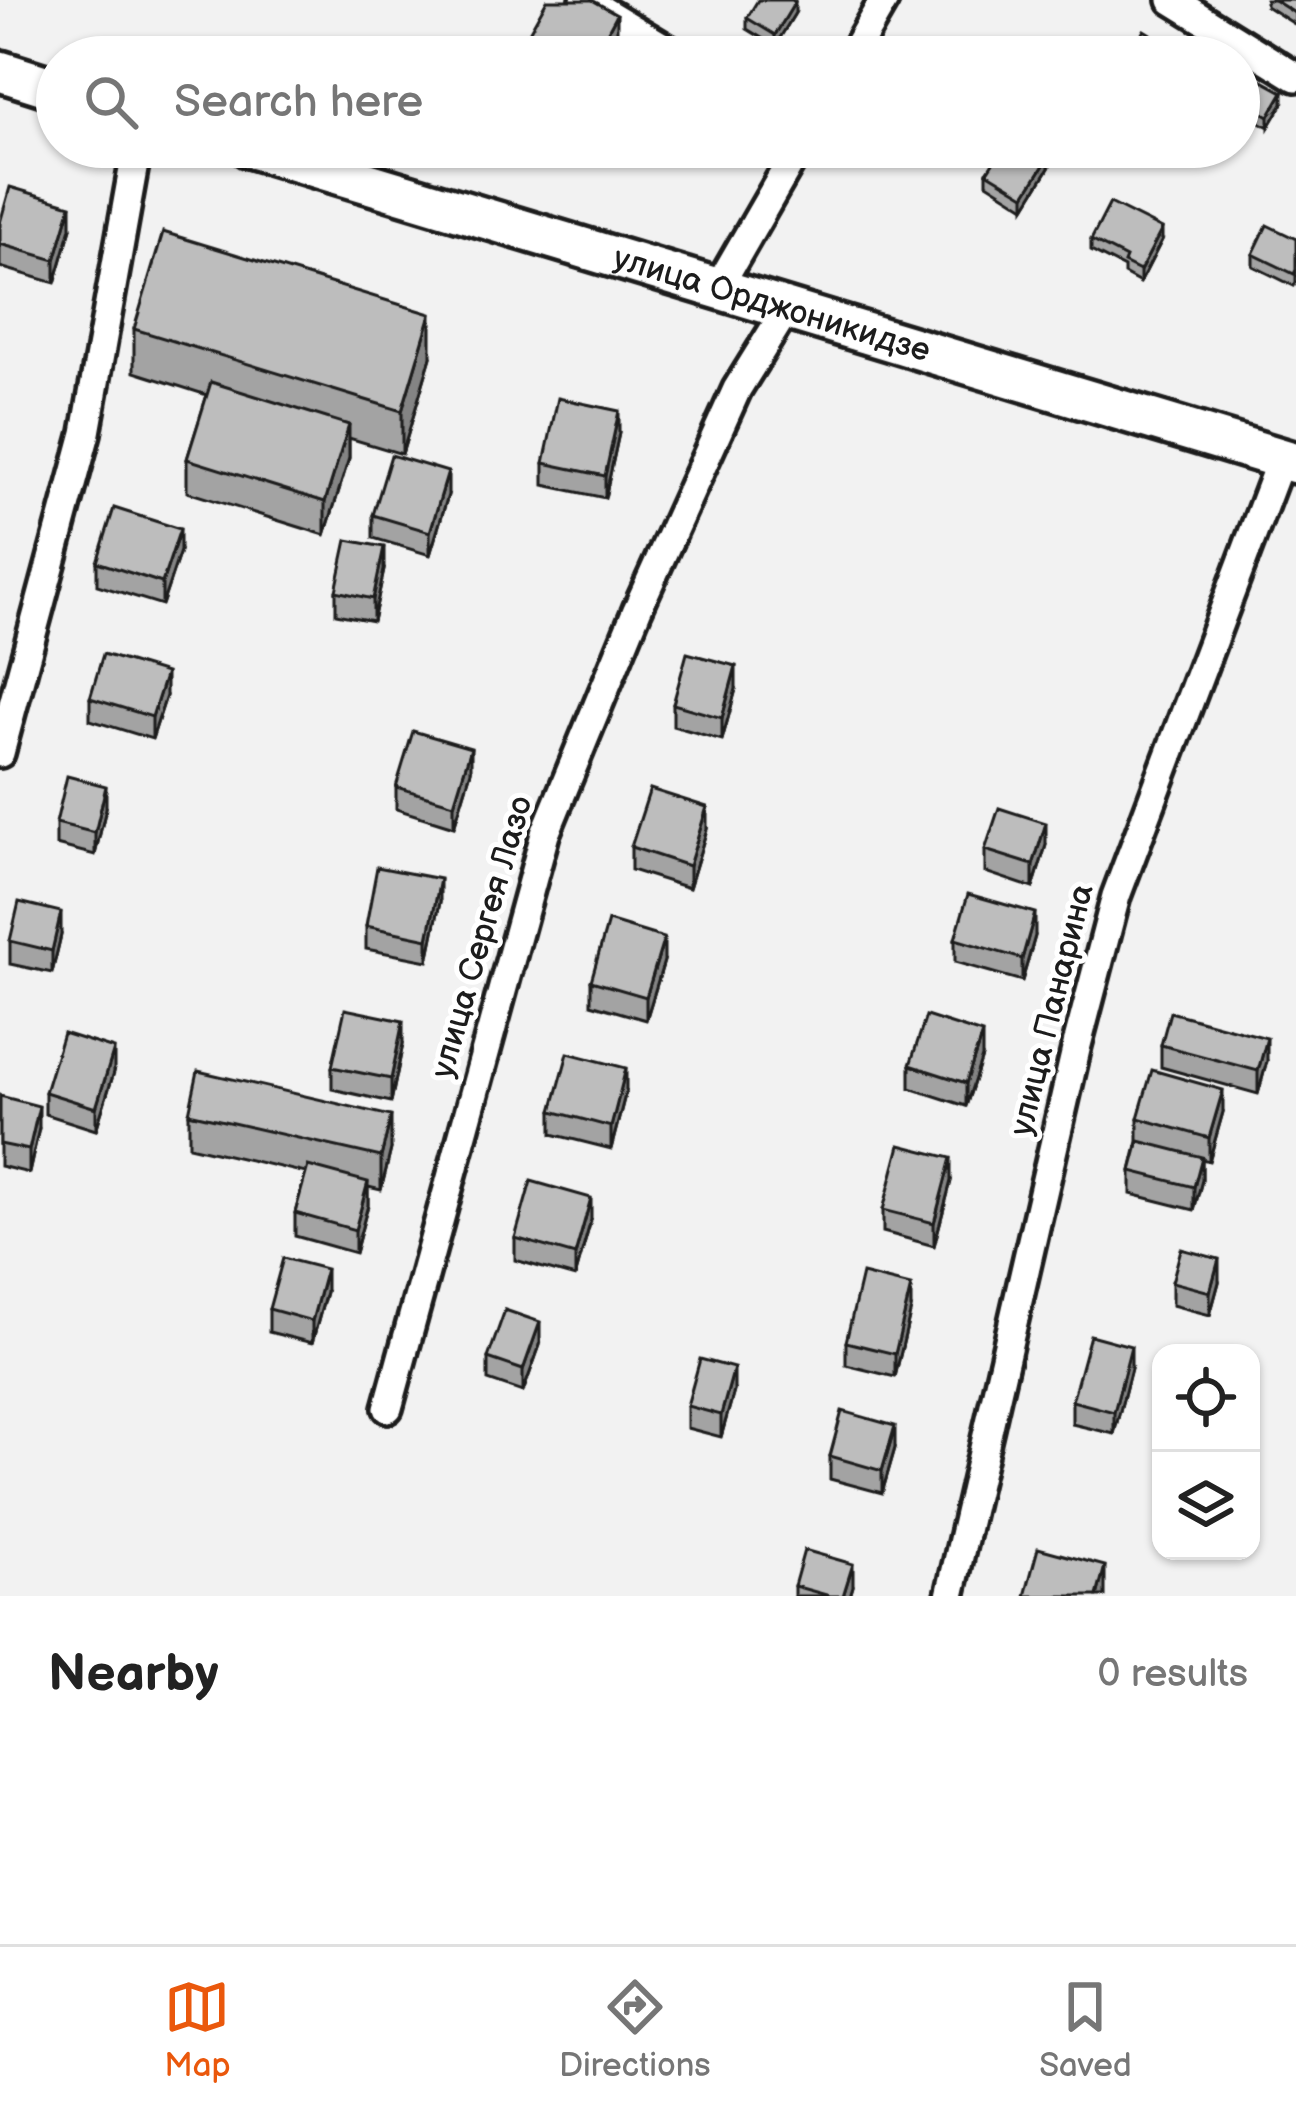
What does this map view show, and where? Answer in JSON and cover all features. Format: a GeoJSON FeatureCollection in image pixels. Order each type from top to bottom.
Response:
{"type":"FeatureCollection","features":[{"type":"Feature","properties":{"kind":"main road"},"geometry":{"type":"LineString","coordinates":[[0,71],[36,82]]}},
{"type":"Feature","properties":{"kind":"main road","name":"улица Орджоникидзе"},"geometry":{"type":"LineString","coordinates":[[320,168],[1288,461]]}},
{"type":"Feature","properties":{"kind":"street"},"geometry":{"type":"LineString","coordinates":[[585,0],[645,36]]}},
{"type":"Feature","properties":{"kind":"street"},"geometry":{"type":"LineString","coordinates":[[863,36],[884,0]]}},
{"type":"Feature","properties":{"kind":"street"},"geometry":{"type":"LineString","coordinates":[[1172,0],[1231,36]]}},
{"type":"Feature","properties":{"kind":"street"},"geometry":{"type":"LineString","coordinates":[[1260,54],[1296,76]]}},
{"type":"Feature","properties":{"kind":"street"},"geometry":{"type":"LineString","coordinates":[[0,753],[86,433],[133,168]]}},
{"type":"Feature","properties":{"kind":"street"},"geometry":{"type":"LineString","coordinates":[[718,286],[787,168]]}},
{"type":"Feature","properties":{"kind":"street","name":"улица Сергея Лазо"},"geometry":{"type":"LineString","coordinates":[[388,1408],[545,834],[637,610],[737,389],[786,310]]}},
{"type":"Feature","properties":{"kind":"street","name":"улица Панарина"},"geometry":{"type":"LineString","coordinates":[[950,1596],[1116,896],[1288,461]]}},
{"type":"Feature","properties":{"kind":"building"},"geometry":{"type":"Polygon","coordinates":[[[547,0],[592,0],[617,14],[605,36],[527,36],[547,0]]]}},
{"type":"Feature","properties":{"kind":"building"},"geometry":{"type":"Polygon","coordinates":[[[758,0],[795,2],[775,35],[747,18],[758,0]]]}},
{"type":"Feature","properties":{"kind":"building"},"geometry":{"type":"Polygon","coordinates":[[[1274,0],[1296,0],[1296,14],[1274,0]]]}},
{"type":"Feature","properties":{"kind":"building"},"geometry":{"type":"Polygon","coordinates":[[[1260,82],[1283,92],[1269,116],[1260,111],[1260,82]]]}},
{"type":"Feature","properties":{"kind":"building"},"geometry":{"type":"Polygon","coordinates":[[[990,168],[1042,168],[1025,195],[987,172],[990,168]]]}},
{"type":"Feature","properties":{"kind":"building"},"geometry":{"type":"Polygon","coordinates":[[[10,187],[71,205],[55,260],[0,244],[0,223],[10,187]]]}},
{"type":"Feature","properties":{"kind":"building"},"geometry":{"type":"Polygon","coordinates":[[[1110,203],[1162,229],[1140,271],[1091,240],[1110,203]]]}},
{"type":"Feature","properties":{"kind":"building"},"geometry":{"type":"Polygon","coordinates":[[[1267,225],[1296,239],[1294,274],[1253,254],[1267,225]]]}},
{"type":"Feature","properties":{"kind":"building"},"geometry":{"type":"Polygon","coordinates":[[[163,232],[431,314],[402,411],[134,329],[163,232]]]}},
{"type":"Feature","properties":{"kind":"building"},"geometry":{"type":"Polygon","coordinates":[[[211,382],[349,425],[325,502],[187,459],[211,382]]]}},
{"type":"Feature","properties":{"kind":"building"},"geometry":{"type":"Polygon","coordinates":[[[558,398],[619,411],[605,476],[544,463],[558,398]]]}},
{"type":"Feature","properties":{"kind":"building"},"geometry":{"type":"Polygon","coordinates":[[[391,455],[448,472],[430,532],[373,515],[391,455]]]}},
{"type":"Feature","properties":{"kind":"building"},"geometry":{"type":"Polygon","coordinates":[[[114,508],[180,529],[162,583],[97,562],[114,508]]]}},
{"type":"Feature","properties":{"kind":"building"},"geometry":{"type":"Polygon","coordinates":[[[347,540],[384,547],[373,599],[336,591],[347,540]]]}},
{"type":"Feature","properties":{"kind":"building"},"geometry":{"type":"Polygon","coordinates":[[[687,653],[736,666],[722,718],[673,704],[687,653]]]}},
{"type":"Feature","properties":{"kind":"building"},"geometry":{"type":"Polygon","coordinates":[[[103,654],[166,673],[152,717],[90,698],[103,654]]]}},
{"type":"Feature","properties":{"kind":"building"},"geometry":{"type":"Polygon","coordinates":[[[413,731],[471,748],[454,804],[396,787],[413,731]]]}},
{"type":"Feature","properties":{"kind":"building"},"geometry":{"type":"Polygon","coordinates":[[[67,776],[106,786],[95,833],[56,823],[67,776]]]}},
{"type":"Feature","properties":{"kind":"building"},"geometry":{"type":"Polygon","coordinates":[[[650,789],[707,807],[689,866],[631,847],[650,789]]]}},
{"type":"Feature","properties":{"kind":"building"},"geometry":{"type":"Polygon","coordinates":[[[999,808],[1046,823],[1033,865],[985,850],[999,808]]]}},
{"type":"Feature","properties":{"kind":"building"},"geometry":{"type":"Polygon","coordinates":[[[377,867],[440,879],[428,939],[366,926],[377,867]]]}},
{"type":"Feature","properties":{"kind":"building"},"geometry":{"type":"Polygon","coordinates":[[[968,894],[1035,913],[1022,959],[955,939],[968,894]]]}},
{"type":"Feature","properties":{"kind":"building"},"geometry":{"type":"Polygon","coordinates":[[[19,902],[61,912],[52,951],[10,941],[19,902]]]}},
{"type":"Feature","properties":{"kind":"building"},"geometry":{"type":"Polygon","coordinates":[[[608,921],[664,938],[646,997],[591,981],[608,921]]]}},
{"type":"Feature","properties":{"kind":"building"},"geometry":{"type":"Polygon","coordinates":[[[345,1009],[403,1021],[391,1079],[332,1067],[345,1009]]]}},
{"type":"Feature","properties":{"kind":"building"},"geometry":{"type":"Polygon","coordinates":[[[1170,1012],[1267,1038],[1258,1071],[1161,1045],[1170,1012]]]}},
{"type":"Feature","properties":{"kind":"building"},"geometry":{"type":"Polygon","coordinates":[[[926,1016],[982,1034],[966,1083],[910,1065],[926,1016]]]}},
{"type":"Feature","properties":{"kind":"building"},"geometry":{"type":"Polygon","coordinates":[[[63,1033],[114,1049],[96,1108],[45,1092],[63,1033]]]}},
{"type":"Feature","properties":{"kind":"building"},"geometry":{"type":"Polygon","coordinates":[[[568,1053],[626,1068],[611,1127],[552,1111],[568,1053]]]}},
{"type":"Feature","properties":{"kind":"building"},"geometry":{"type":"Polygon","coordinates":[[[1152,1070],[1223,1090],[1209,1138],[1138,1118],[1152,1070]]]}},
{"type":"Feature","properties":{"kind":"building"},"geometry":{"type":"Polygon","coordinates":[[[198,1071],[391,1116],[381,1157],[189,1113],[198,1071]]]}},
{"type":"Feature","properties":{"kind":"building"},"geometry":{"type":"Polygon","coordinates":[[[0,1096],[39,1106],[29,1150],[0,1144],[0,1096]]]}},
{"type":"Feature","properties":{"kind":"building"},"geometry":{"type":"Polygon","coordinates":[[[1139,1141],[1202,1157],[1194,1187],[1131,1171],[1139,1141]]]}},
{"type":"Feature","properties":{"kind":"building"},"geometry":{"type":"Polygon","coordinates":[[[900,1145],[951,1158],[934,1223],[883,1210],[900,1145]]]}},
{"type":"Feature","properties":{"kind":"building"},"geometry":{"type":"Polygon","coordinates":[[[308,1166],[368,1182],[355,1230],[295,1213],[308,1166]]]}},
{"type":"Feature","properties":{"kind":"building"},"geometry":{"type":"Polygon","coordinates":[[[531,1181],[591,1198],[575,1255],[515,1238],[531,1181]]]}},
{"type":"Feature","properties":{"kind":"building"},"geometry":{"type":"Polygon","coordinates":[[[1181,1249],[1219,1259],[1210,1292],[1172,1282],[1181,1249]]]}},
{"type":"Feature","properties":{"kind":"building"},"geometry":{"type":"Polygon","coordinates":[[[283,1258],[326,1269],[312,1321],[269,1309],[283,1258]]]}},
{"type":"Feature","properties":{"kind":"building"},"geometry":{"type":"Polygon","coordinates":[[[862,1274],[911,1286],[895,1354],[846,1342],[862,1274]]]}},
{"type":"Feature","properties":{"kind":"building"},"geometry":{"type":"Polygon","coordinates":[[[505,1310],[540,1322],[523,1370],[488,1358],[505,1310]]]}},
{"type":"Feature","properties":{"kind":"building"},"geometry":{"type":"Polygon","coordinates":[[[1090,1335],[1131,1346],[1114,1412],[1072,1401],[1090,1335]]]}},
{"type":"Feature","properties":{"kind":"building"},"geometry":{"type":"Polygon","coordinates":[[[700,1359],[734,1368],[721,1415],[687,1406],[700,1359]]]}},
{"type":"Feature","properties":{"kind":"building"},"geometry":{"type":"Polygon","coordinates":[[[842,1411],[895,1426],[882,1471],[830,1456],[842,1411]]]}},
{"type":"Feature","properties":{"kind":"building"},"geometry":{"type":"Polygon","coordinates":[[[1038,1548],[1105,1566],[1097,1596],[1025,1596],[1038,1548]]]}},
{"type":"Feature","properties":{"kind":"building"},"geometry":{"type":"Polygon","coordinates":[[[804,1550],[853,1564],[843,1596],[794,1586],[804,1550]]]}}]}
